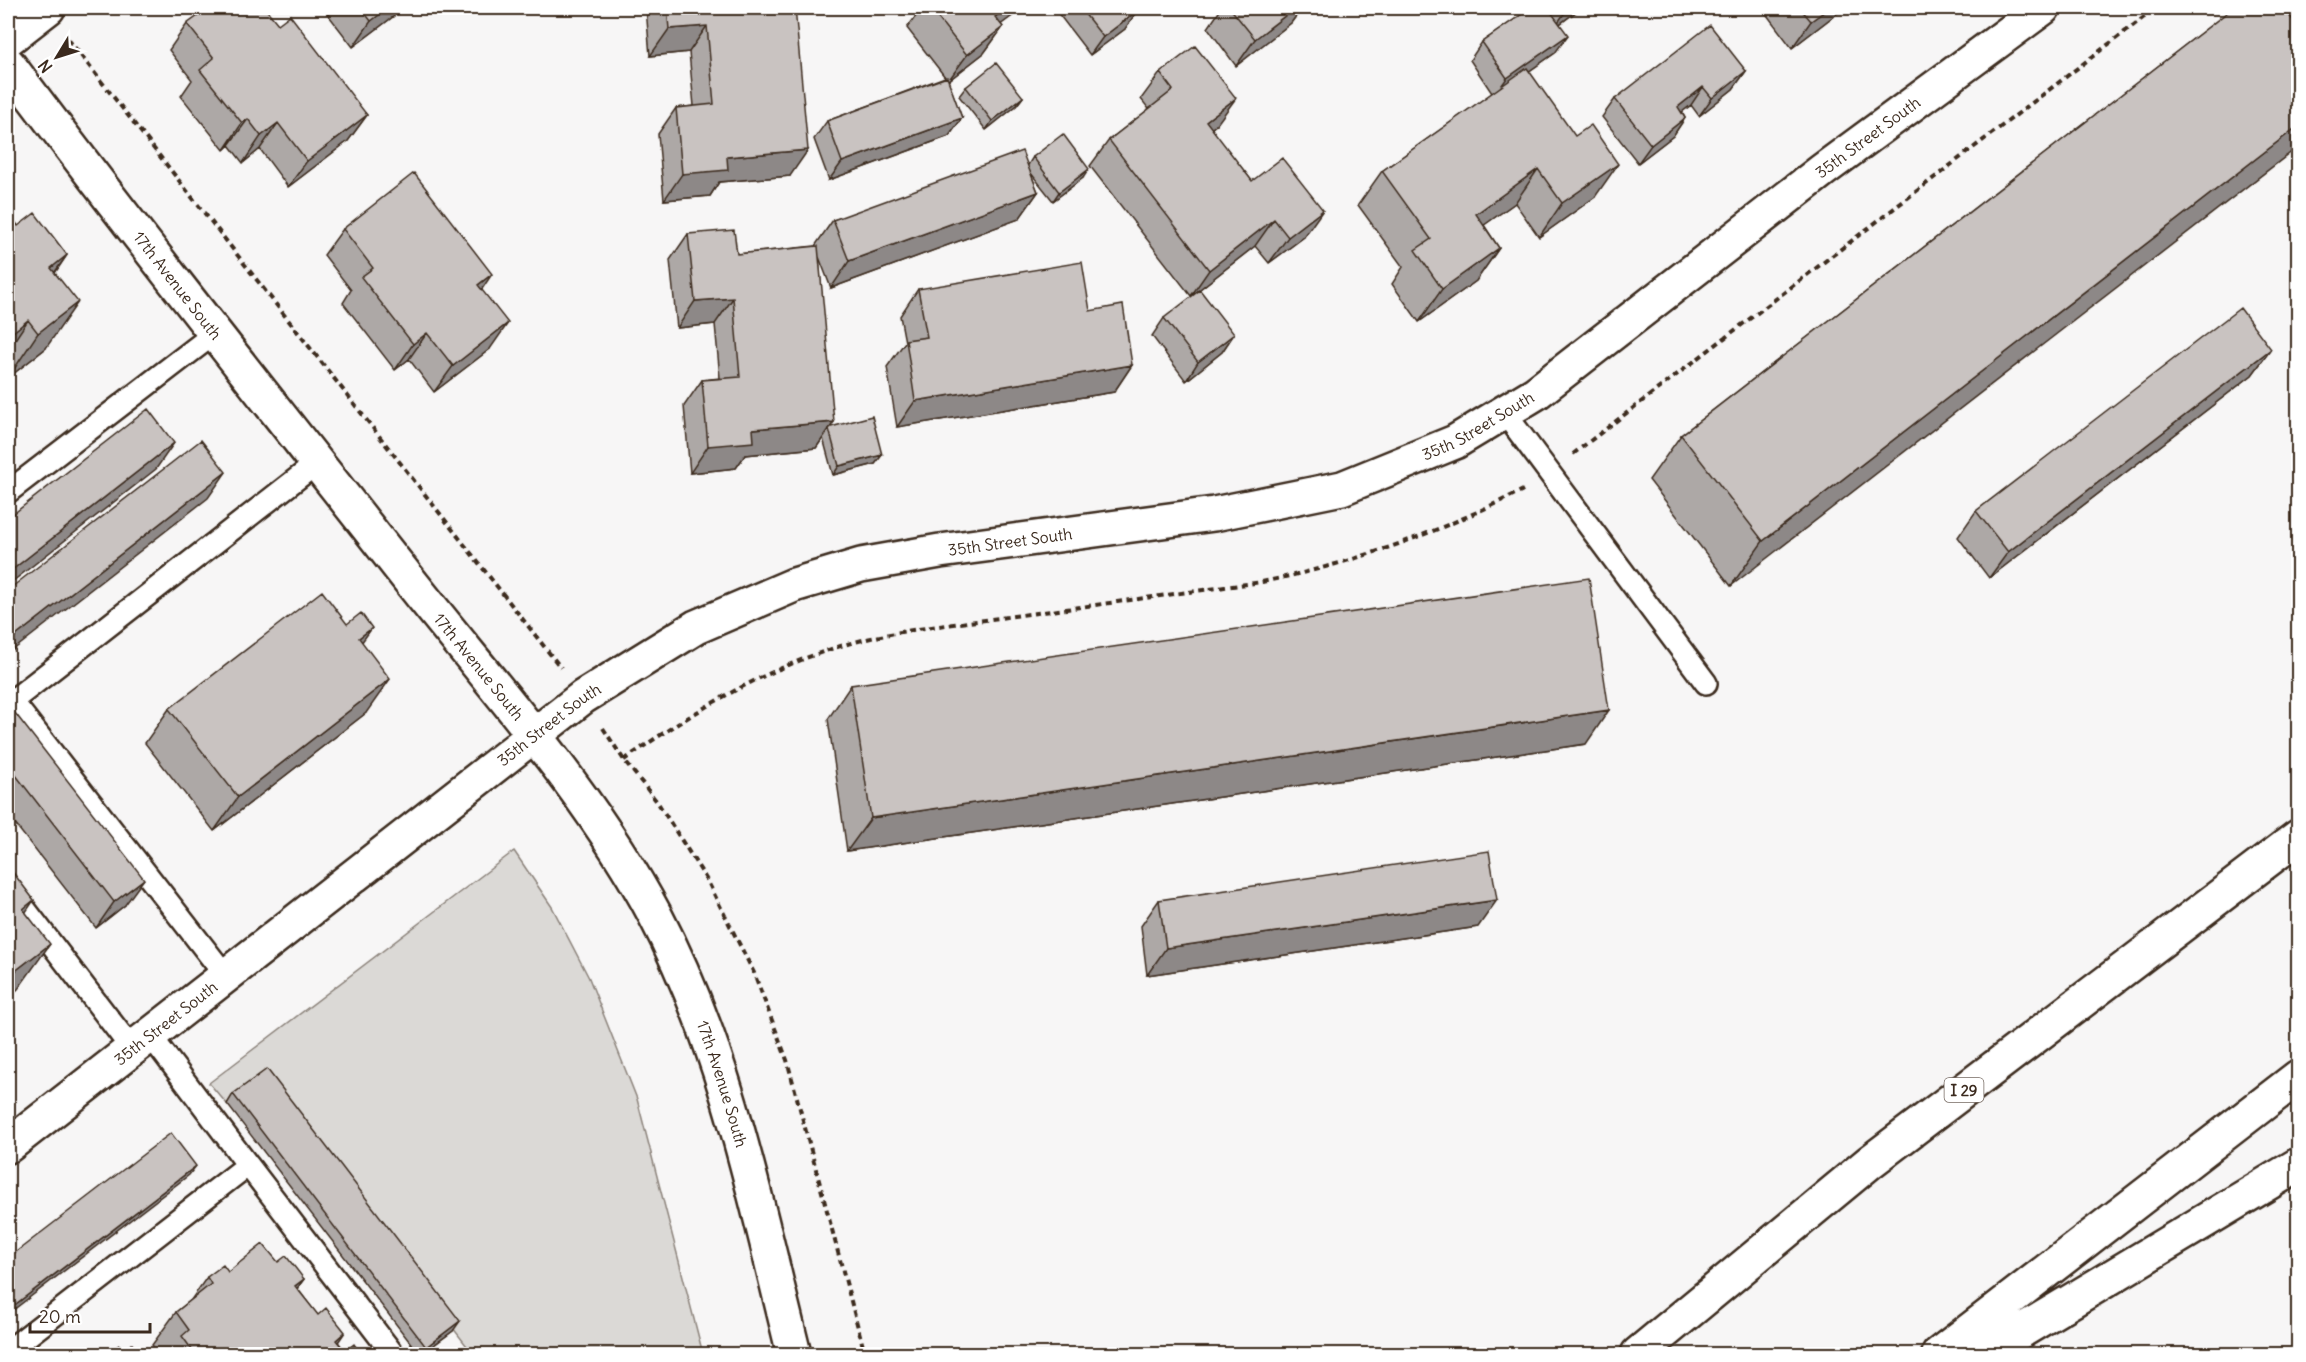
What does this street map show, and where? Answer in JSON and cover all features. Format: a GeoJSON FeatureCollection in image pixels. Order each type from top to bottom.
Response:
{"type":"FeatureCollection","features":[{"type":"Feature","properties":{"kind":"main road"},"geometry":{"type":"LineString","coordinates":[[8,39],[46,8]]}},
{"type":"Feature","properties":{"kind":"main road","name":"35th Street South"},"geometry":{"type":"LineString","coordinates":[[8,1146],[583,697],[696,627],[794,585],[861,565],[928,553],[1214,514],[1342,488],[1455,442],[1536,393],[1823,170],[2043,8]]}},
{"type":"Feature","properties":{"kind":"main road","name":"17th Avenue South"},"geometry":{"type":"LineString","coordinates":[[8,64],[214,333],[533,736],[602,829],[654,913],[686,979],[711,1045],[740,1138],[794,1354]]}},
{"type":"Feature","properties":{"kind":"main road","name":"I 29"},"geometry":{"type":"LineString","coordinates":[[1638,1354],[1870,1162],[2298,837]]}},
{"type":"Feature","properties":{"kind":"main road"},"geometry":{"type":"LineString","coordinates":[[1939,1354],[2298,1077]]}},
{"type":"Feature","properties":{"kind":"main road"},"geometry":{"type":"LineString","coordinates":[[1983,1354],[2298,1165]]}},
{"type":"Feature","properties":{"kind":"lane"},"geometry":{"type":"LineString","coordinates":[[2292,8],[2298,16]]}},
{"type":"Feature","properties":{"kind":"lane"},"geometry":{"type":"LineString","coordinates":[[8,492],[214,333]]}},
{"type":"Feature","properties":{"kind":"lane"},"geometry":{"type":"LineString","coordinates":[[1504,412],[1706,683]]}},
{"type":"Feature","properties":{"kind":"lane"},"geometry":{"type":"LineString","coordinates":[[225,975],[12,700],[317,463]]}},
{"type":"Feature","properties":{"kind":"lane"},"geometry":{"type":"LineString","coordinates":[[8,887],[248,1165],[393,1354]]}},
{"type":"Feature","properties":{"kind":"lane"},"geometry":{"type":"LineString","coordinates":[[8,1351],[248,1165]]}},
{"type":"Feature","properties":{"kind":"path"},"geometry":{"type":"LineString","coordinates":[[46,8],[583,697],[624,760],[658,803],[708,882],[754,973],[787,1060],[866,1354]]}},
{"type":"Feature","properties":{"kind":"shaded area"},"geometry":{"type":"Polygon","coordinates":[[[514,851],[552,907],[589,978],[637,1099],[703,1354],[473,1354],[260,1078],[227,1104],[209,1083],[514,851]]]}},
{"type":"Feature","properties":{"kind":"building"},"geometry":{"type":"Polygon","coordinates":[[[209,8],[265,8],[278,24],[290,15],[367,115],[307,161],[278,123],[261,136],[248,119],[242,123],[200,70],[214,58],[187,24],[209,8]]]}},
{"type":"Feature","properties":{"kind":"building"},"geometry":{"type":"Polygon","coordinates":[[[361,8],[388,8],[371,21],[361,8]]]}},
{"type":"Feature","properties":{"kind":"building"},"geometry":{"type":"Polygon","coordinates":[[[667,8],[795,8],[808,150],[727,157],[728,170],[682,174],[676,108],[714,104],[707,26],[669,29],[667,8]]]}},
{"type":"Feature","properties":{"kind":"building"},"geometry":{"type":"Polygon","coordinates":[[[930,8],[1007,8],[995,17],[1003,27],[967,55],[930,8]]]}},
{"type":"Feature","properties":{"kind":"building"},"geometry":{"type":"Polygon","coordinates":[[[1080,8],[1135,8],[1137,11],[1103,37],[1080,8]]]}},
{"type":"Feature","properties":{"kind":"building"},"geometry":{"type":"Polygon","coordinates":[[[1230,8],[1295,8],[1255,39],[1230,8]]]}},
{"type":"Feature","properties":{"kind":"building"},"geometry":{"type":"Polygon","coordinates":[[[1531,8],[1548,8],[1568,35],[1507,78],[1482,42],[1531,8]]]}},
{"type":"Feature","properties":{"kind":"building"},"geometry":{"type":"Polygon","coordinates":[[[1800,8],[1829,8],[1811,21],[1800,8]]]}},
{"type":"Feature","properties":{"kind":"building"},"geometry":{"type":"Polygon","coordinates":[[[2233,8],[2284,8],[2298,27],[2298,126],[1763,541],[1681,435],[2233,8]]]}},
{"type":"Feature","properties":{"kind":"building"},"geometry":{"type":"Polygon","coordinates":[[[1710,25],[1746,71],[1712,98],[1703,87],[1678,107],[1685,118],[1651,145],[1615,99],[1710,25]]]}},
{"type":"Feature","properties":{"kind":"building"},"geometry":{"type":"Polygon","coordinates":[[[1195,46],[1236,98],[1206,121],[1252,181],[1282,158],[1323,210],[1288,237],[1274,219],[1209,270],[1109,140],[1173,90],[1160,73],[1195,46]]]}},
{"type":"Feature","properties":{"kind":"building"},"geometry":{"type":"Polygon","coordinates":[[[996,63],[1023,97],[992,121],[966,87],[996,63]]]}},
{"type":"Feature","properties":{"kind":"building"},"geometry":{"type":"Polygon","coordinates":[[[1527,68],[1575,136],[1591,125],[1618,164],[1562,203],[1538,169],[1476,214],[1499,248],[1442,289],[1415,250],[1431,239],[1382,171],[1527,68]]]}},
{"type":"Feature","properties":{"kind":"building"},"geometry":{"type":"Polygon","coordinates":[[[947,77],[962,118],[842,162],[827,121],[947,77]]]}},
{"type":"Feature","properties":{"kind":"building"},"geometry":{"type":"Polygon","coordinates":[[[1063,134],[1089,169],[1059,192],[1033,157],[1063,134]]]}},
{"type":"Feature","properties":{"kind":"building"},"geometry":{"type":"Polygon","coordinates":[[[1022,151],[1038,192],[849,261],[833,220],[1022,151]]]}},
{"type":"Feature","properties":{"kind":"building"},"geometry":{"type":"Polygon","coordinates":[[[414,173],[492,274],[478,285],[508,323],[453,366],[427,333],[413,344],[361,277],[373,268],[343,229],[414,173]]]}},
{"type":"Feature","properties":{"kind":"building"},"geometry":{"type":"Polygon","coordinates":[[[8,212],[18,226],[35,213],[67,255],[51,268],[78,302],[38,333],[28,320],[8,336],[8,212]]]}},
{"type":"Feature","properties":{"kind":"building"},"geometry":{"type":"Polygon","coordinates":[[[734,230],[737,254],[818,246],[834,422],[753,429],[754,442],[708,446],[702,380],[740,377],[733,298],[695,301],[688,234],[734,230]]]}},
{"type":"Feature","properties":{"kind":"building"},"geometry":{"type":"Polygon","coordinates":[[[1082,262],[1090,311],[1123,305],[1132,365],[915,401],[906,340],[927,337],[918,289],[1082,262]]]}},
{"type":"Feature","properties":{"kind":"building"},"geometry":{"type":"Polygon","coordinates":[[[1200,290],[1234,334],[1198,362],[1164,318],[1200,290]]]}},
{"type":"Feature","properties":{"kind":"building"},"geometry":{"type":"Polygon","coordinates":[[[2240,308],[2271,349],[2008,552],[1976,511],[2240,308]]]}},
{"type":"Feature","properties":{"kind":"building"},"geometry":{"type":"Polygon","coordinates":[[[148,409],[174,443],[8,573],[8,518],[148,409]]]}},
{"type":"Feature","properties":{"kind":"building"},"geometry":{"type":"Polygon","coordinates":[[[872,416],[882,455],[839,466],[829,429],[872,416]]]}},
{"type":"Feature","properties":{"kind":"building"},"geometry":{"type":"Polygon","coordinates":[[[201,440],[226,472],[8,642],[8,590],[201,440]]]}},
{"type":"Feature","properties":{"kind":"building"},"geometry":{"type":"Polygon","coordinates":[[[1589,578],[1609,710],[871,818],[851,685],[1589,578]]]}},
{"type":"Feature","properties":{"kind":"building"},"geometry":{"type":"Polygon","coordinates":[[[322,591],[347,624],[361,613],[372,628],[359,638],[390,679],[238,797],[169,709],[322,591]]]}},
{"type":"Feature","properties":{"kind":"building"},"geometry":{"type":"Polygon","coordinates":[[[8,704],[144,879],[114,902],[8,765],[8,704]]]}},
{"type":"Feature","properties":{"kind":"building"},"geometry":{"type":"Polygon","coordinates":[[[1489,851],[1497,900],[1166,948],[1159,900],[1489,851]]]}},
{"type":"Feature","properties":{"kind":"building"},"geometry":{"type":"Polygon","coordinates":[[[8,866],[34,900],[23,909],[50,944],[10,975],[8,972],[8,866]]]}},
{"type":"Feature","properties":{"kind":"building"},"geometry":{"type":"Polygon","coordinates":[[[267,1069],[460,1321],[426,1347],[233,1094],[267,1069]]]}},
{"type":"Feature","properties":{"kind":"building"},"geometry":{"type":"Polygon","coordinates":[[[171,1133],[196,1166],[8,1310],[8,1258],[171,1133]]]}},
{"type":"Feature","properties":{"kind":"building"},"geometry":{"type":"Polygon","coordinates":[[[263,1244],[278,1262],[286,1256],[304,1279],[295,1286],[318,1315],[326,1308],[345,1332],[336,1340],[345,1351],[354,1344],[361,1354],[209,1354],[207,1352],[195,1354],[182,1336],[189,1330],[176,1312],[211,1284],[207,1277],[223,1265],[228,1272],[263,1244]]]}},
{"type":"Feature","properties":{"kind":"building"},"geometry":{"type":"Polygon","coordinates":[[[132,1344],[140,1354],[106,1354],[119,1345],[123,1350],[132,1344]]]}}]}
